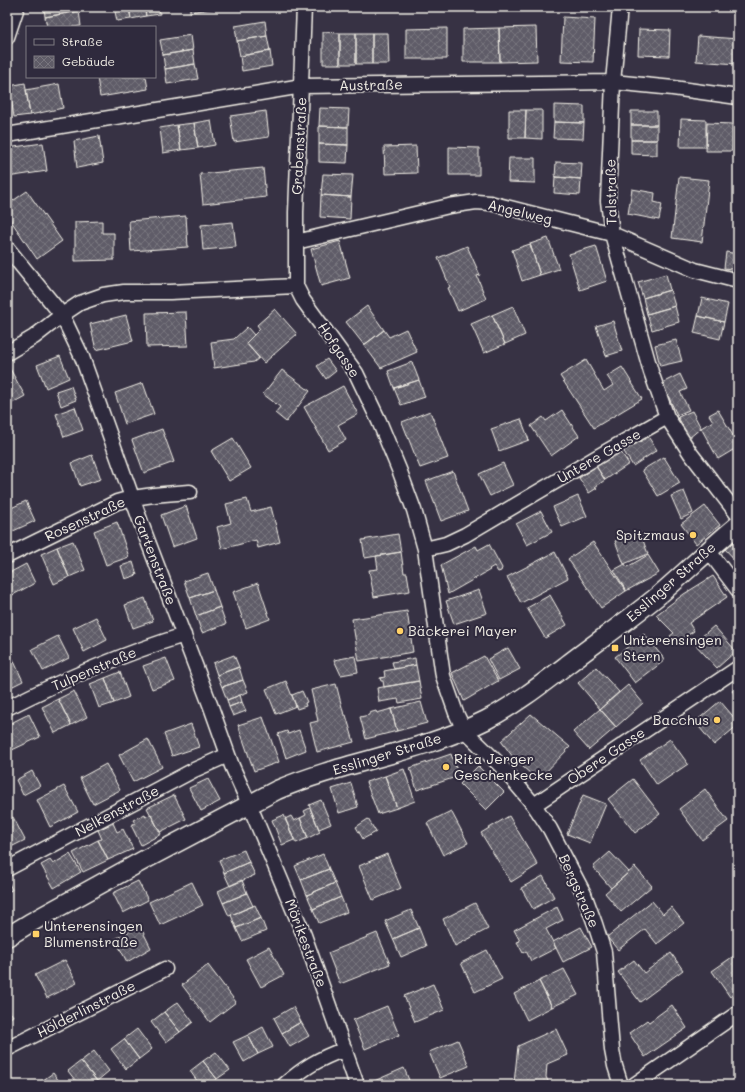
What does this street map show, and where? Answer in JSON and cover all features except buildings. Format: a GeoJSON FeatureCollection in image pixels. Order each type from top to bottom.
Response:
{"type":"FeatureCollection","features":[{"type":"Feature","properties":{"kind":"street"},"geometry":{"type":"LineString","coordinates":[[7,37],[15,7]]}},
{"type":"Feature","properties":{"kind":"street","name":"Grabenstraße"},"geometry":{"type":"LineString","coordinates":[[296,286],[296,192],[302,86],[304,7]]}},
{"type":"Feature","properties":{"kind":"street","name":"Talstraße"},"geometry":{"type":"LineString","coordinates":[[620,7],[613,82],[608,201],[612,234],[650,372],[667,417]]}},
{"type":"Feature","properties":{"kind":"street","name":"Austraße"},"geometry":{"type":"LineString","coordinates":[[7,135],[302,86],[613,82],[672,88],[738,98]]}},
{"type":"Feature","properties":{"kind":"street","name":"Angelweg"},"geometry":{"type":"LineString","coordinates":[[296,242],[449,206],[476,202],[490,203],[612,234],[695,270],[738,281]]}},
{"type":"Feature","properties":{"kind":"street"},"geometry":{"type":"LineString","coordinates":[[7,248],[62,315]]}},
{"type":"Feature","properties":{"kind":"street"},"geometry":{"type":"LineString","coordinates":[[7,353],[34,337],[80,303],[113,293],[296,286]]}},
{"type":"Feature","properties":{"kind":"street","name":"Hofgasse"},"geometry":{"type":"LineString","coordinates":[[296,286],[303,300],[356,373],[379,421],[414,510],[425,550],[443,676],[456,713],[464,730]]}},
{"type":"Feature","properties":{"kind":"street","name":"Gartenstraße"},"geometry":{"type":"LineString","coordinates":[[62,315],[75,341],[88,374],[132,498],[228,755],[249,804]]}},
{"type":"Feature","properties":{"kind":"street"},"geometry":{"type":"LineString","coordinates":[[667,417],[691,454],[738,516]]}},
{"type":"Feature","properties":{"kind":"street","name":"Untere Gasse"},"geometry":{"type":"LineString","coordinates":[[425,550],[446,544],[465,535],[667,417]]}},
{"type":"Feature","properties":{"kind":"street","name":"Rosenstraße"},"geometry":{"type":"LineString","coordinates":[[7,556],[117,502],[132,498],[190,492]]}},
{"type":"Feature","properties":{"kind":"street","name":"Esslinger Straße"},"geometry":{"type":"LineString","coordinates":[[7,937],[49,912],[249,804],[297,782],[424,744],[464,730],[502,711],[553,676],[659,595],[738,525]]}},
{"type":"Feature","properties":{"kind":"street"},"geometry":{"type":"LineString","coordinates":[[708,550],[738,590]]}},
{"type":"Feature","properties":{"kind":"street","name":"Tulpenstraße"},"geometry":{"type":"LineString","coordinates":[[7,708],[121,656],[184,635]]}},
{"type":"Feature","properties":{"kind":"street","name":"Obere Gasse"},"geometry":{"type":"LineString","coordinates":[[534,805],[738,668]]}},
{"type":"Feature","properties":{"kind":"street","name":"Bergstraße"},"geometry":{"type":"LineString","coordinates":[[464,730],[501,766],[534,805],[550,829],[580,887],[595,924],[604,952],[612,1050],[621,1085]]}},
{"type":"Feature","properties":{"kind":"street","name":"Nelkenstraße"},"geometry":{"type":"LineString","coordinates":[[7,869],[194,770],[228,755]]}},
{"type":"Feature","properties":{"kind":"street","name":"Mörikestraße"},"geometry":{"type":"LineString","coordinates":[[249,804],[304,935],[357,1085]]}},
{"type":"Feature","properties":{"kind":"street","name":"Hölderlinstraße"},"geometry":{"type":"LineString","coordinates":[[7,1049],[165,969]]}},
{"type":"Feature","properties":{"kind":"street"},"geometry":{"type":"LineString","coordinates":[[634,1085],[738,1013]]}},
{"type":"Feature","properties":{"kind":"street"},"geometry":{"type":"LineString","coordinates":[[284,1085],[304,1068],[324,1057],[345,1049]]}},
{"type":"Feature","properties":{"kind":"place","name":"Spitzmaus"},"geometry":{"type":"Point","coordinates":[693,535]}},
{"type":"Feature","properties":{"kind":"place","name":"Bäckerei Mayer"},"geometry":{"type":"Point","coordinates":[400,631]}},
{"type":"Feature","properties":{"kind":"place","name":"Unterensingen Stern"},"geometry":{"type":"Point","coordinates":[615,648]}},
{"type":"Feature","properties":{"kind":"place","name":"Bacchus"},"geometry":{"type":"Point","coordinates":[717,720]}},
{"type":"Feature","properties":{"kind":"place","name":"Rita Jerger Geschenkecke"},"geometry":{"type":"Point","coordinates":[446,767]}},
{"type":"Feature","properties":{"kind":"place","name":"Unterensingen Blumenstraße"},"geometry":{"type":"Point","coordinates":[36,934]}}]}
